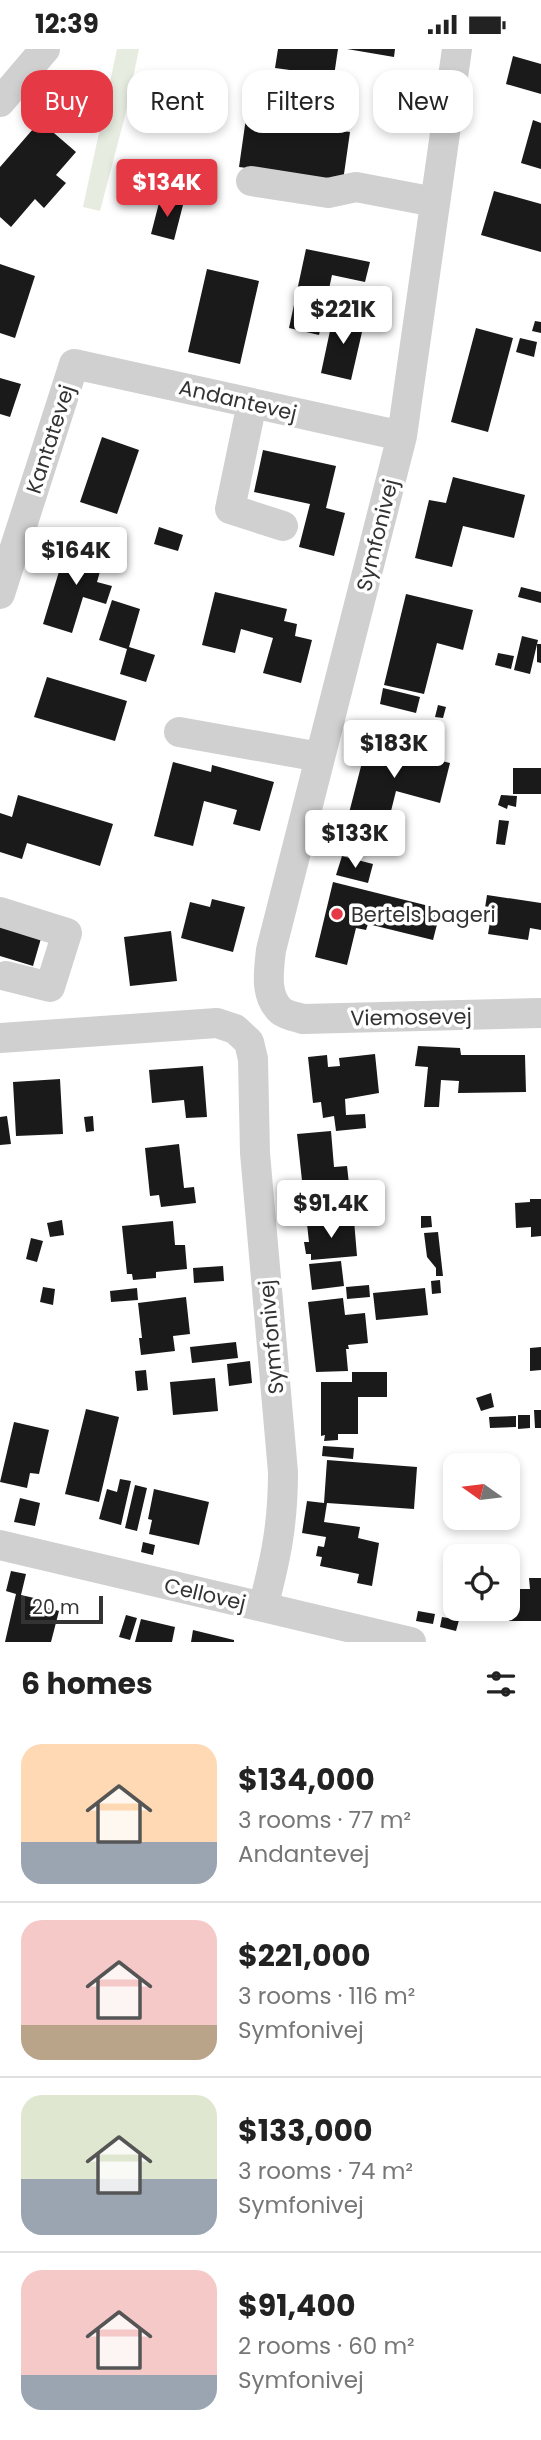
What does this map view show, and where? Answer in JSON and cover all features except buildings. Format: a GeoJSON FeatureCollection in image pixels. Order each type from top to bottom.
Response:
{"type":"FeatureCollection","features":[{"type":"Feature","properties":{"kind":"street"},"geometry":{"type":"LineString","coordinates":[[0,102],[46,49]]}},
{"type":"Feature","properties":{"kind":"street","name":"Symfonivej"},"geometry":{"type":"LineString","coordinates":[[282,1011],[272,998],[268,977],[271,950],[402,436],[457,49]]}},
{"type":"Feature","properties":{"kind":"street"},"geometry":{"type":"LineString","coordinates":[[251,181],[328,193],[356,187],[435,202]]}},
{"type":"Feature","properties":{"kind":"street","name":"Andantevej"},"geometry":{"type":"LineString","coordinates":[[74,364],[402,436]]}},
{"type":"Feature","properties":{"kind":"street","name":"Kantatevej"},"geometry":{"type":"LineString","coordinates":[[3,575],[74,364]]}},
{"type":"Feature","properties":{"kind":"street"},"geometry":{"type":"LineString","coordinates":[[252,403],[230,509],[284,526]]}},
{"type":"Feature","properties":{"kind":"street"},"geometry":{"type":"LineString","coordinates":[[179,732],[320,757]]}},
{"type":"Feature","properties":{"kind":"street"},"geometry":{"type":"LineString","coordinates":[[0,912],[67,933],[50,987],[6,976]]}},
{"type":"Feature","properties":{"kind":"street","name":"Viemosevej"},"geometry":{"type":"LineString","coordinates":[[282,1011],[303,1019],[541,1013]]}},
{"type":"Feature","properties":{"kind":"street","name":"Symfonivej"},"geometry":{"type":"LineString","coordinates":[[0,1038],[217,1023],[235,1029],[249,1042],[253,1059],[255,1153],[283,1472],[279,1546],[262,1607]]}},
{"type":"Feature","properties":{"kind":"street","name":"Cellovej"},"geometry":{"type":"LineString","coordinates":[[0,1545],[411,1642]]}},
{"type":"Feature","properties":{"kind":"shaded area"},"geometry":{"type":"Polygon","coordinates":[[[117,49],[139,49],[135,70],[127,70],[127,107],[100,211],[83,207],[99,133],[113,133],[112,70],[117,49]]]}},
{"type":"Feature","properties":{"kind":"place","name":"Bertels bageri"},"geometry":{"type":"Point","coordinates":[337,914]}}]}
